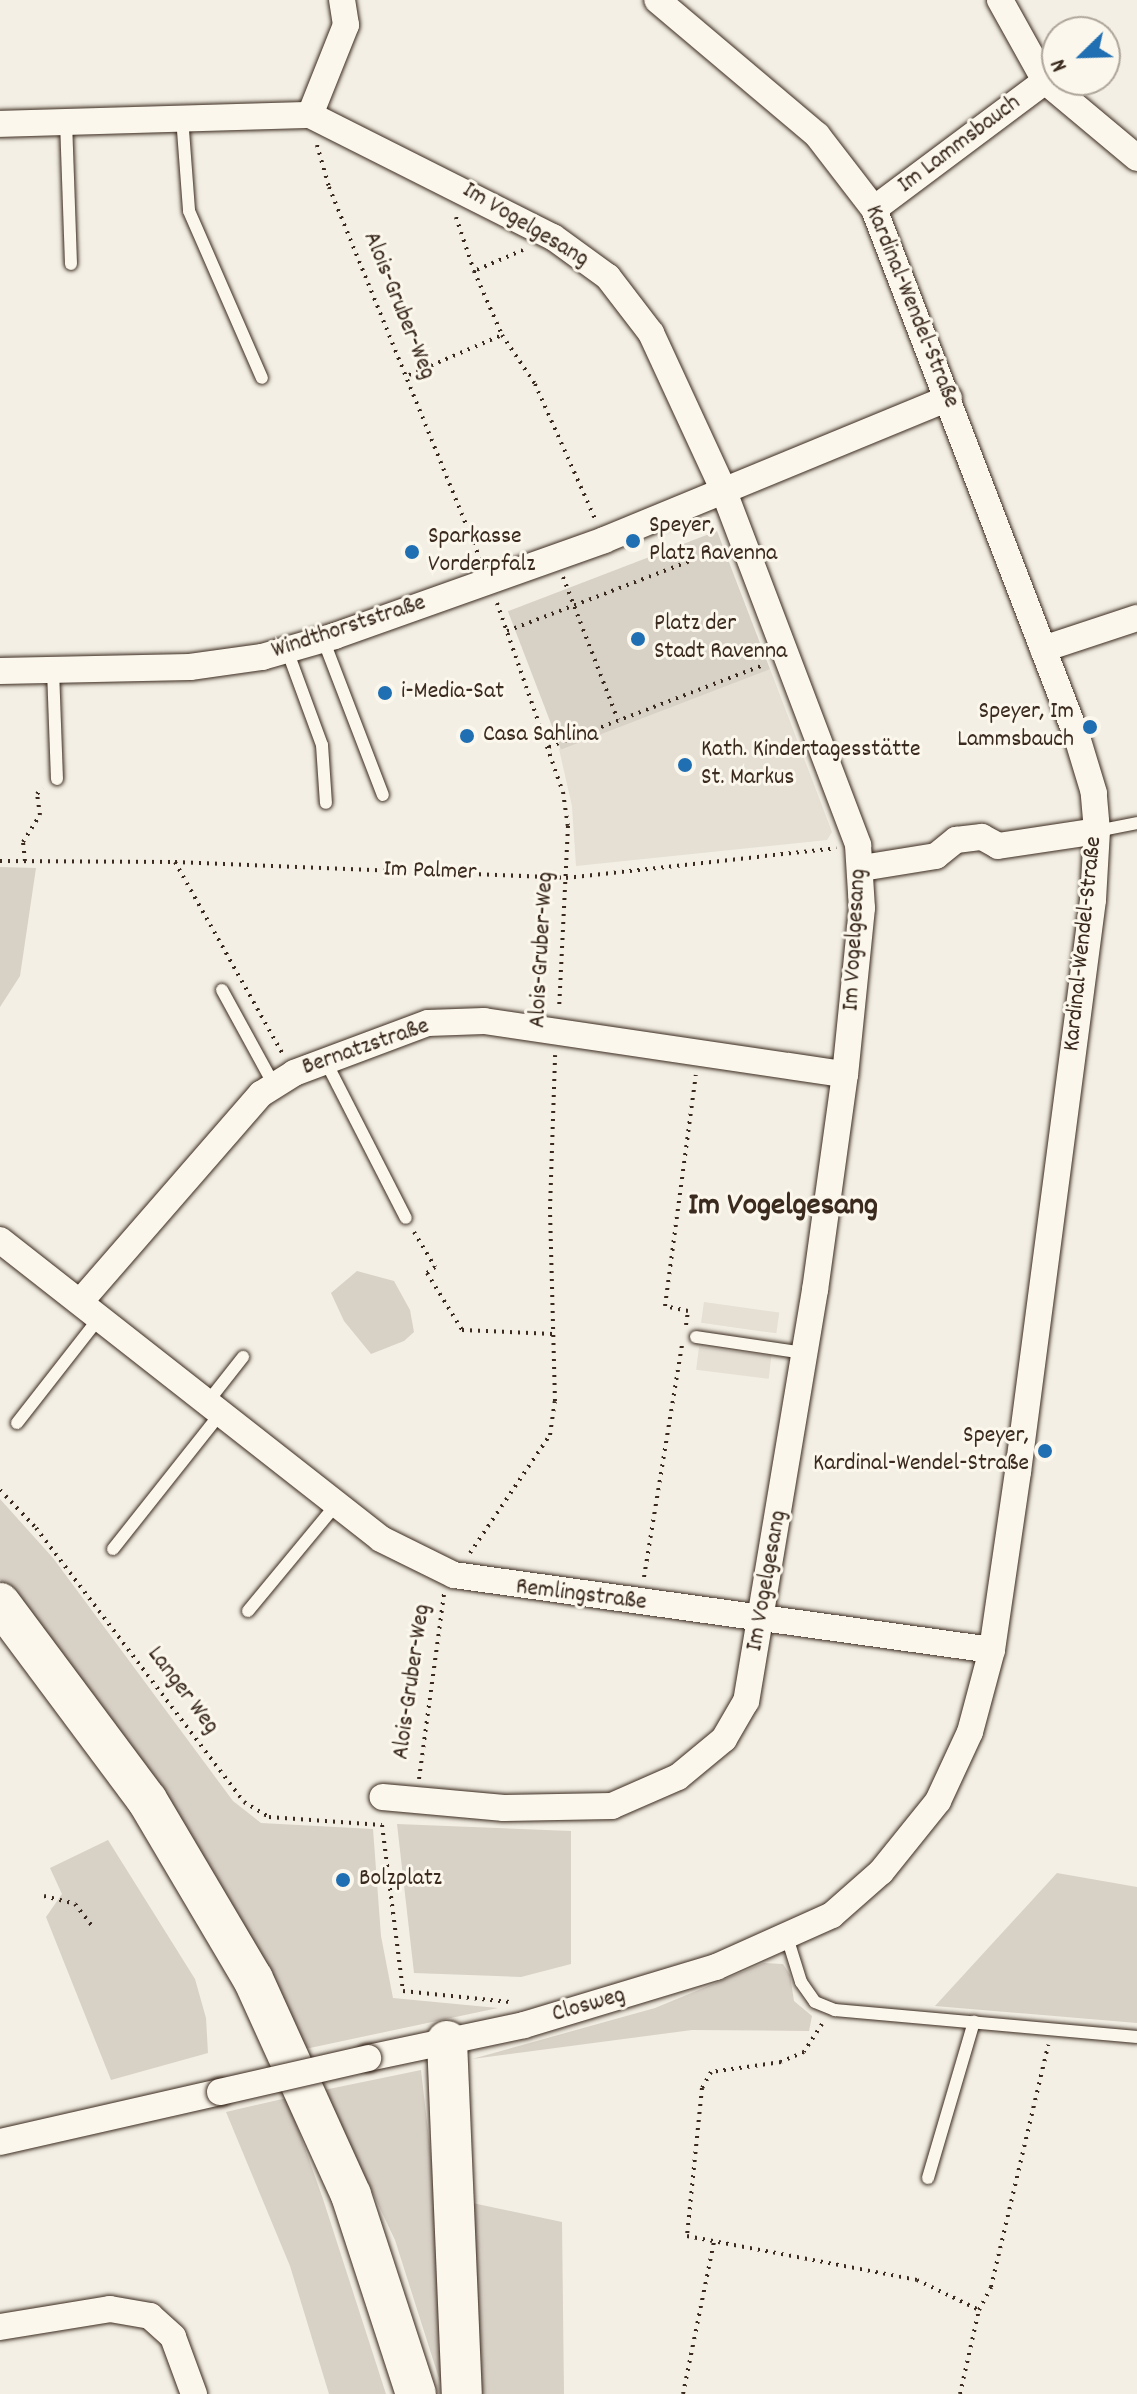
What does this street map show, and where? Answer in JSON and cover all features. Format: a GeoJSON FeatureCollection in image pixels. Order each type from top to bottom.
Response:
{"type":"FeatureCollection","features":[{"type":"Feature","properties":{"kind":"main road"},"geometry":{"type":"LineString","coordinates":[[0,1603],[147,1800],[246,1967],[351,2195],[416,2394]]}},
{"type":"Feature","properties":{"kind":"main road"},"geometry":{"type":"LineString","coordinates":[[447,2041],[462,2394]]}},
{"type":"Feature","properties":{"kind":"street"},"geometry":{"type":"LineString","coordinates":[[310,115],[346,25],[342,0]]}},
{"type":"Feature","properties":{"kind":"street","name":"Kardinal-Wendel-Straße"},"geometry":{"type":"LineString","coordinates":[[657,0],[817,135],[874,209],[1077,737],[1094,793],[1097,831],[1093,900],[992,1650],[953,1775],[913,1837],[832,1915],[787,1937]]}},
{"type":"Feature","properties":{"kind":"street","name":"Im Lammsbauch"},"geometry":{"type":"LineString","coordinates":[[1000,0],[1041,74]]}},
{"type":"Feature","properties":{"kind":"street","name":"Im Lammsbauch"},"geometry":{"type":"LineString","coordinates":[[874,209],[1041,84]]}},
{"type":"Feature","properties":{"kind":"street","name":"Im Lammsbauch"},"geometry":{"type":"LineString","coordinates":[[1063,96],[1137,158]]}},
{"type":"Feature","properties":{"kind":"street","name":"Im Vogelgesang"},"geometry":{"type":"LineString","coordinates":[[0,124],[310,115],[456,185],[553,237],[608,277],[651,333],[723,489],[788,656],[860,857],[858,969],[845,1074],[763,1621],[746,1701],[724,1739],[678,1777],[612,1806],[504,1808],[417,1797],[382,1797]]}},
{"type":"Feature","properties":{"kind":"street","name":"Windthorststraße"},"geometry":{"type":"LineString","coordinates":[[0,671],[190,667],[287,650],[604,540],[949,398]]}},
{"type":"Feature","properties":{"kind":"street"},"geometry":{"type":"LineString","coordinates":[[1043,649],[1137,618]]}},
{"type":"Feature","properties":{"kind":"street"},"geometry":{"type":"LineString","coordinates":[[860,857],[936,856],[956,840],[982,837],[998,846],[1097,831]]}},
{"type":"Feature","properties":{"kind":"street","name":"Bernatzstraße"},"geometry":{"type":"LineString","coordinates":[[90,1310],[241,1111],[284,1079],[428,1023],[484,1021],[557,1036],[845,1074]]}},
{"type":"Feature","properties":{"kind":"street","name":"Remlingstraße"},"geometry":{"type":"LineString","coordinates":[[0,1240],[335,1506],[381,1539],[454,1575],[763,1621],[992,1650]]}},
{"type":"Feature","properties":{"kind":"street","name":"Closweg"},"geometry":{"type":"LineString","coordinates":[[0,2142],[524,2025],[704,1972],[787,1937]]}},
{"type":"Feature","properties":{"kind":"street"},"geometry":{"type":"LineString","coordinates":[[0,2327],[110,2309],[150,2316],[173,2337],[194,2394]]}},
{"type":"Feature","properties":{"kind":"lane"},"geometry":{"type":"LineString","coordinates":[[182,117],[189,211],[262,378]]}},
{"type":"Feature","properties":{"kind":"lane"},"geometry":{"type":"LineString","coordinates":[[66,121],[71,264]]}},
{"type":"Feature","properties":{"kind":"lane"},"geometry":{"type":"LineString","coordinates":[[323,639],[383,795]]}},
{"type":"Feature","properties":{"kind":"lane"},"geometry":{"type":"LineString","coordinates":[[287,650],[322,745],[326,803]]}},
{"type":"Feature","properties":{"kind":"lane"},"geometry":{"type":"LineString","coordinates":[[53,670],[57,779]]}},
{"type":"Feature","properties":{"kind":"lane"},"geometry":{"type":"LineString","coordinates":[[1097,831],[1137,823]]}},
{"type":"Feature","properties":{"kind":"lane"},"geometry":{"type":"LineString","coordinates":[[222,990],[284,1079]]}},
{"type":"Feature","properties":{"kind":"lane"},"geometry":{"type":"LineString","coordinates":[[326,1062],[406,1218]]}},
{"type":"Feature","properties":{"kind":"lane"},"geometry":{"type":"LineString","coordinates":[[17,1423],[90,1310]]}},
{"type":"Feature","properties":{"kind":"lane"},"geometry":{"type":"LineString","coordinates":[[696,1337],[805,1353]]}},
{"type":"Feature","properties":{"kind":"lane"},"geometry":{"type":"LineString","coordinates":[[113,1549],[213,1409],[243,1357]]}},
{"type":"Feature","properties":{"kind":"lane"},"geometry":{"type":"LineString","coordinates":[[248,1611],[335,1506]]}},
{"type":"Feature","properties":{"kind":"lane"},"geometry":{"type":"LineString","coordinates":[[787,1937],[801,1982],[815,2002],[824,2006],[1137,2037]]}},
{"type":"Feature","properties":{"kind":"lane"},"geometry":{"type":"LineString","coordinates":[[928,2178],[974,2022]]}},
{"type":"Feature","properties":{"kind":"path","name":"Alois-Gruber-Weg"},"geometry":{"type":"LineString","coordinates":[[310,115],[329,187],[408,376],[507,631],[549,747],[568,826],[550,1209],[553,1334],[550,1435],[454,1575],[440,1602],[417,1797]]}},
{"type":"Feature","properties":{"kind":"path"},"geometry":{"type":"LineString","coordinates":[[456,185],[453,208],[474,271],[502,335],[535,384],[604,540]]}},
{"type":"Feature","properties":{"kind":"path"},"geometry":{"type":"LineString","coordinates":[[474,271],[553,237]]}},
{"type":"Feature","properties":{"kind":"path"},"geometry":{"type":"LineString","coordinates":[[408,376],[502,335]]}},
{"type":"Feature","properties":{"kind":"path"},"geometry":{"type":"LineString","coordinates":[[507,631],[744,541]]}},
{"type":"Feature","properties":{"kind":"path"},"geometry":{"type":"LineString","coordinates":[[555,558],[618,720]]}},
{"type":"Feature","properties":{"kind":"path"},"geometry":{"type":"LineString","coordinates":[[549,747],[788,656]]}},
{"type":"Feature","properties":{"kind":"path","name":"Im Palmer"},"geometry":{"type":"LineString","coordinates":[[0,861],[175,862],[566,878],[860,857]]}},
{"type":"Feature","properties":{"kind":"path"},"geometry":{"type":"LineString","coordinates":[[175,862],[284,1079]]}},
{"type":"Feature","properties":{"kind":"path"},"geometry":{"type":"LineString","coordinates":[[640,1603],[688,1311],[665,1306],[698,1054]]}},
{"type":"Feature","properties":{"kind":"path"},"geometry":{"type":"LineString","coordinates":[[406,1218],[435,1267],[427,1273],[462,1330],[553,1334]]}},
{"type":"Feature","properties":{"kind":"path","name":"Langer Weg"},"geometry":{"type":"LineString","coordinates":[[0,1490],[36,1528],[244,1802],[269,1817],[382,1825]]}},
{"type":"Feature","properties":{"kind":"path"},"geometry":{"type":"LineString","coordinates":[[382,1797],[382,1825],[403,1991],[509,2001],[524,2025]]}},
{"type":"Feature","properties":{"kind":"path"},"geometry":{"type":"LineString","coordinates":[[44,1896],[75,1904],[94,1928]]}},
{"type":"Feature","properties":{"kind":"path"},"geometry":{"type":"LineString","coordinates":[[824,2006],[821,2030],[804,2052],[781,2062],[711,2072],[702,2088],[687,2236],[904,2276],[979,2310]]}},
{"type":"Feature","properties":{"kind":"path"},"geometry":{"type":"LineString","coordinates":[[960,2394],[979,2310],[991,2287],[1049,2060],[1048,2029]]}},
{"type":"Feature","properties":{"kind":"path"},"geometry":{"type":"LineString","coordinates":[[683,2394],[714,2242]]}},
{"type":"Feature","properties":{"kind":"shaded area","name":"Platz der Stadt Ravenna"},"geometry":{"type":"Polygon","coordinates":[[[717,531],[770,669],[561,749],[508,611],[717,531]]]}},
{"type":"Feature","properties":{"kind":"shaded area","name":"Kath. Kindertagesstätte St. Markus"},"geometry":{"type":"Polygon","coordinates":[[[770,669],[832,832],[827,840],[576,866],[572,806],[559,749],[770,669]]]}},
{"type":"Feature","properties":{"kind":"shaded area"},"geometry":{"type":"Polygon","coordinates":[[[0,867],[36,868],[20,976],[0,1007],[0,867]]]}},
{"type":"Feature","properties":{"kind":"shaded area"},"geometry":{"type":"Polygon","coordinates":[[[357,1271],[394,1281],[410,1310],[414,1332],[404,1341],[371,1354],[344,1321],[331,1293],[357,1271]]]}},
{"type":"Feature","properties":{"kind":"shaded area"},"geometry":{"type":"Polygon","coordinates":[[[704,1302],[779,1313],[776,1333],[701,1323],[704,1302]]]}},
{"type":"Feature","properties":{"kind":"shaded area"},"geometry":{"type":"Polygon","coordinates":[[[699,1347],[771,1356],[769,1379],[696,1370],[699,1347]]]}},
{"type":"Feature","properties":{"kind":"shaded area"},"geometry":{"type":"Polygon","coordinates":[[[0,1499],[53,1558],[233,1801],[261,1823],[373,1829],[381,1936],[393,1998],[498,2008],[305,2049],[0,1579],[0,1499]]]}},
{"type":"Feature","properties":{"kind":"shaded area"},"geometry":{"type":"Polygon","coordinates":[[[397,1824],[571,1831],[571,1964],[521,1977],[414,1973],[397,1824]]]}},
{"type":"Feature","properties":{"kind":"shaded area"},"geometry":{"type":"Polygon","coordinates":[[[108,1840],[195,1979],[206,2018],[208,2053],[111,2080],[46,1917],[62,1894],[50,1868],[108,1840]]]}},
{"type":"Feature","properties":{"kind":"shaded area"},"geometry":{"type":"Polygon","coordinates":[[[1057,1873],[1137,1887],[1137,2023],[935,2006],[1057,1873]]]}},
{"type":"Feature","properties":{"kind":"shaded area"},"geometry":{"type":"Polygon","coordinates":[[[764,1963],[783,1964],[790,1975],[794,2001],[812,2016],[809,2031],[692,2030],[472,2059],[655,2008],[764,1963]]]}},
{"type":"Feature","properties":{"kind":"shaded area"},"geometry":{"type":"Polygon","coordinates":[[[421,2070],[443,2261],[444,2394],[395,2240],[324,2090],[421,2070]]]}},
{"type":"Feature","properties":{"kind":"shaded area"},"geometry":{"type":"Polygon","coordinates":[[[287,2098],[386,2394],[329,2394],[290,2266],[226,2112],[287,2098]]]}},
{"type":"Feature","properties":{"kind":"shaded area"},"geometry":{"type":"Polygon","coordinates":[[[463,2201],[562,2222],[564,2394],[472,2394],[463,2201]]]}},
{"type":"Feature","properties":{"kind":"place","name":"Speyer, Platz Ravenna"},"geometry":{"type":"Point","coordinates":[633,541]}},
{"type":"Feature","properties":{"kind":"place","name":"Sparkasse Vorderpfalz"},"geometry":{"type":"Point","coordinates":[412,552]}},
{"type":"Feature","properties":{"kind":"place","name":"Platz der Stadt Ravenna"},"geometry":{"type":"Point","coordinates":[638,639]}},
{"type":"Feature","properties":{"kind":"place","name":"i-Media-Sat"},"geometry":{"type":"Point","coordinates":[385,693]}},
{"type":"Feature","properties":{"kind":"place","name":"Speyer, Im Lammsbauch"},"geometry":{"type":"Point","coordinates":[1090,727]}},
{"type":"Feature","properties":{"kind":"place","name":"Casa Sahlina"},"geometry":{"type":"Point","coordinates":[467,736]}},
{"type":"Feature","properties":{"kind":"place","name":"Kath. Kindertagesstätte St. Markus"},"geometry":{"type":"Point","coordinates":[685,765]}},
{"type":"Feature","properties":{"kind":"place","name":"Speyer, Kardinal-Wendel-Straße"},"geometry":{"type":"Point","coordinates":[1045,1451]}},
{"type":"Feature","properties":{"kind":"place","name":"Bolzplatz"},"geometry":{"type":"Point","coordinates":[343,1880]}},
{"type":"Feature","properties":{"kind":"district","name":"Im Vogelgesang"},"geometry":{"type":"Point","coordinates":[783,1207]}}]}
